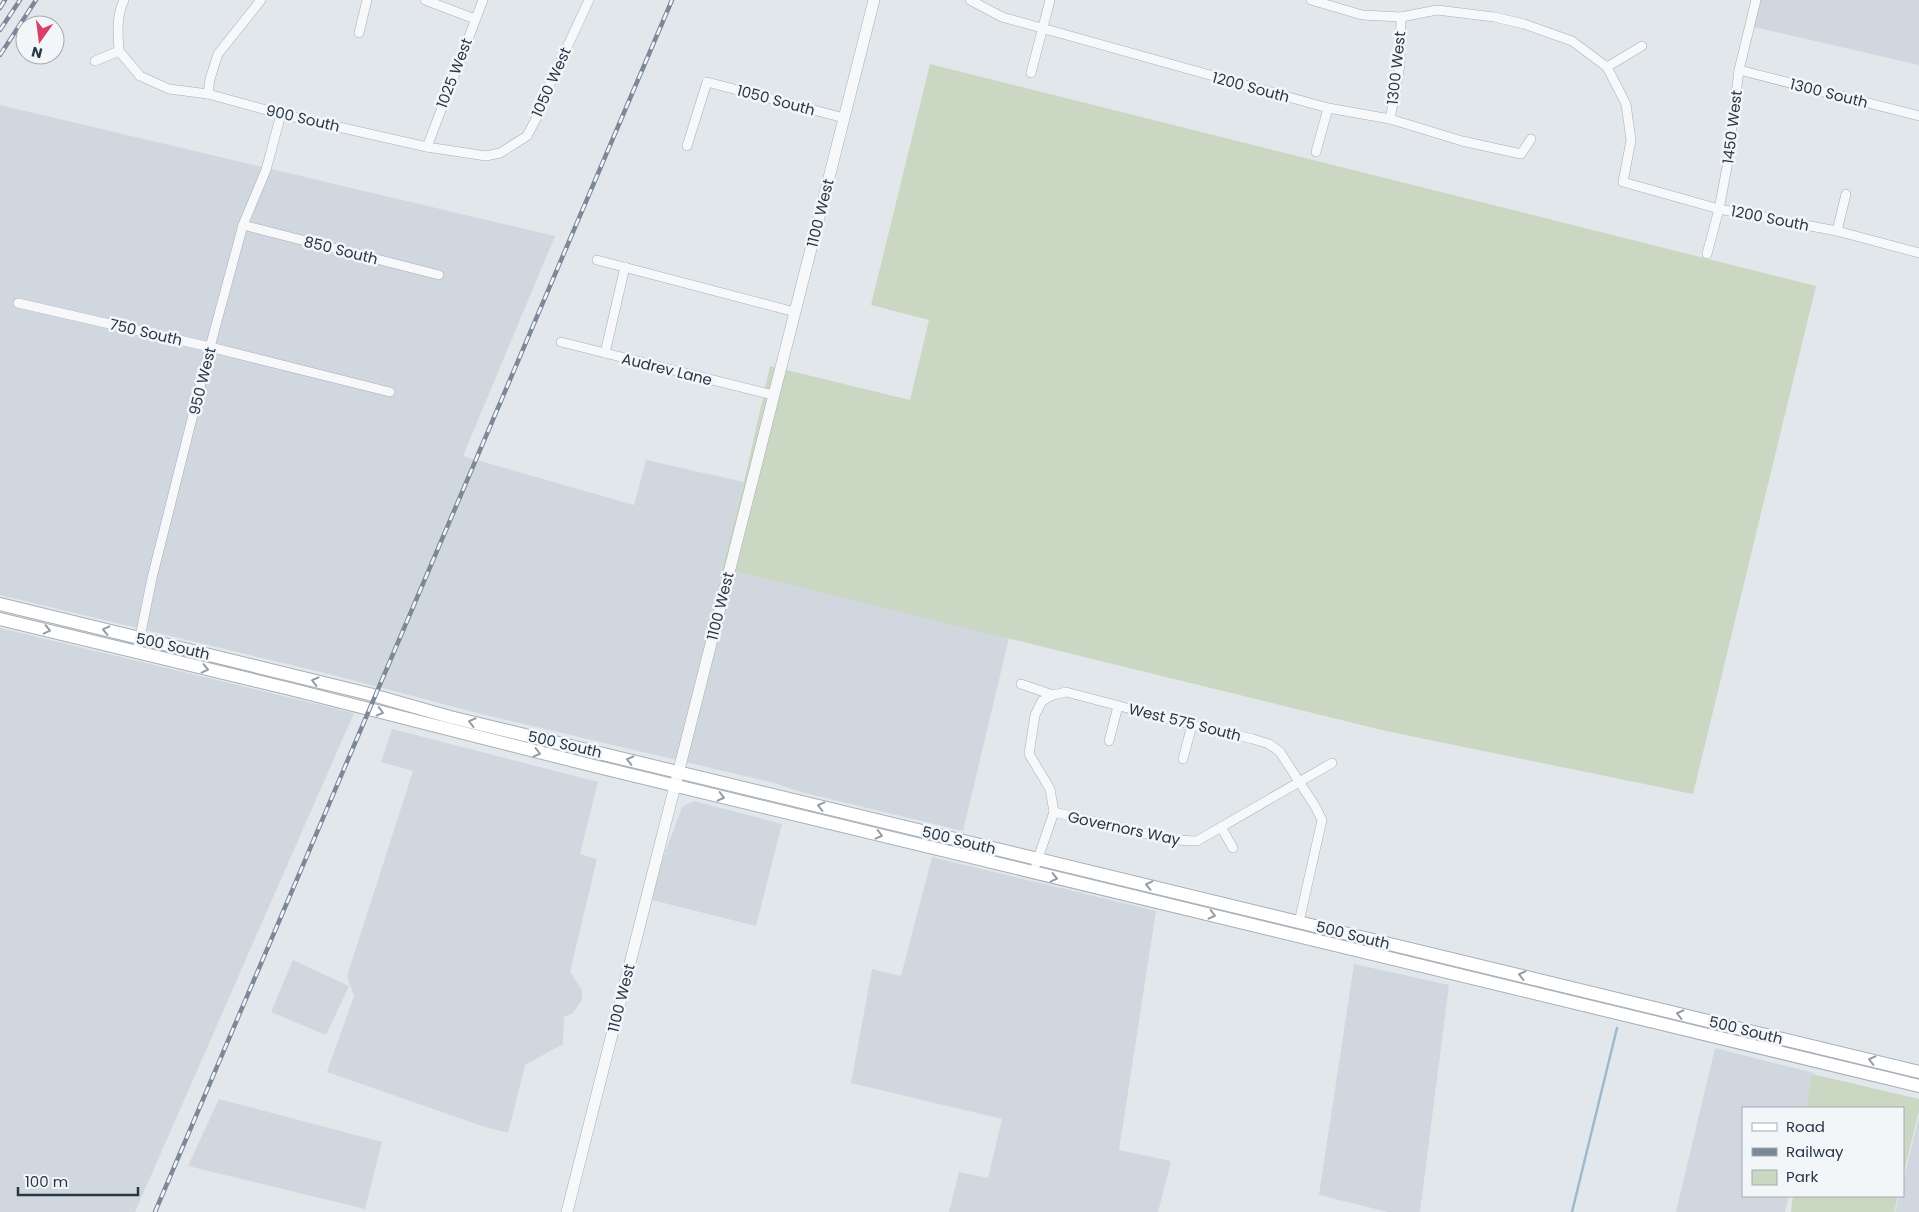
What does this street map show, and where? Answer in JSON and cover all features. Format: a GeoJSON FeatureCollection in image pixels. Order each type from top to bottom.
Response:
{"type":"FeatureCollection","features":[{"type":"Feature","properties":{"kind":"main road","name":"500 South"},"geometry":{"type":"LineString","coordinates":[[0,604],[369,694],[450,717],[1919,1072]]}},
{"type":"Feature","properties":{"kind":"main road","name":"500 South"},"geometry":{"type":"LineString","coordinates":[[0,619],[1034,873],[1919,1086]]}},
{"type":"Feature","properties":{"kind":"street"},"geometry":{"type":"LineString","coordinates":[[95,61],[119,52],[117,26],[119,10],[124,0]]}},
{"type":"Feature","properties":{"kind":"street"},"geometry":{"type":"LineString","coordinates":[[208,94],[218,54],[261,0]]}},
{"type":"Feature","properties":{"kind":"street"},"geometry":{"type":"LineString","coordinates":[[360,34],[367,0]]}},
{"type":"Feature","properties":{"kind":"street"},"geometry":{"type":"LineString","coordinates":[[425,0],[475,19]]}},
{"type":"Feature","properties":{"kind":"street","name":"1025 West"},"geometry":{"type":"LineString","coordinates":[[427,147],[483,0]]}},
{"type":"Feature","properties":{"kind":"street","name":"1050 West"},"geometry":{"type":"LineString","coordinates":[[500,153],[526,136],[538,115],[549,86],[589,0]]}},
{"type":"Feature","properties":{"kind":"street","name":"1100 West"},"geometry":{"type":"LineString","coordinates":[[567,1212],[874,0]]}},
{"type":"Feature","properties":{"kind":"street","name":"1200 South"},"geometry":{"type":"LineString","coordinates":[[970,0],[1002,17],[1328,108],[1390,119],[1462,141],[1521,154],[1531,139]]}},
{"type":"Feature","properties":{"kind":"street"},"geometry":{"type":"LineString","coordinates":[[1031,73],[1050,0]]}},
{"type":"Feature","properties":{"kind":"street"},"geometry":{"type":"LineString","coordinates":[[1312,0],[1362,15],[1401,17],[1437,10],[1494,17],[1524,24],[1572,41],[1607,67],[1642,46]]}},
{"type":"Feature","properties":{"kind":"street","name":"1450 West"},"geometry":{"type":"LineString","coordinates":[[1707,254],[1719,209],[1727,167],[1739,70],[1756,0]]}},
{"type":"Feature","properties":{"kind":"street","name":"1300 West"},"geometry":{"type":"LineString","coordinates":[[1390,119],[1400,65],[1401,17]]}},
{"type":"Feature","properties":{"kind":"street","name":"900 South"},"geometry":{"type":"LineString","coordinates":[[119,52],[140,76],[169,89],[208,94],[281,114],[427,147],[486,156],[500,153]]}},
{"type":"Feature","properties":{"kind":"street","name":"1200 South"},"geometry":{"type":"LineString","coordinates":[[1607,67],[1626,104],[1631,140],[1622,182],[1719,209],[1837,231],[1919,253]]}},
{"type":"Feature","properties":{"kind":"street","name":"1300 South"},"geometry":{"type":"LineString","coordinates":[[1739,70],[1919,116]]}},
{"type":"Feature","properties":{"kind":"street","name":"1050 South"},"geometry":{"type":"LineString","coordinates":[[687,146],[707,82],[844,118]]}},
{"type":"Feature","properties":{"kind":"street"},"geometry":{"type":"LineString","coordinates":[[1316,152],[1328,108]]}},
{"type":"Feature","properties":{"kind":"street","name":"950 West"},"geometry":{"type":"LineString","coordinates":[[137,652],[152,578],[210,347],[243,225],[266,170],[281,114]]}},
{"type":"Feature","properties":{"kind":"street"},"geometry":{"type":"LineString","coordinates":[[1837,231],[1846,194]]}},
{"type":"Feature","properties":{"kind":"street","name":"850 South"},"geometry":{"type":"LineString","coordinates":[[243,225],[440,274]]}},
{"type":"Feature","properties":{"kind":"street"},"geometry":{"type":"LineString","coordinates":[[597,260],[795,312]]}},
{"type":"Feature","properties":{"kind":"street"},"geometry":{"type":"LineString","coordinates":[[605,353],[625,267]]}},
{"type":"Feature","properties":{"kind":"street","name":"750 South"},"geometry":{"type":"LineString","coordinates":[[18,303],[210,347],[390,392]]}},
{"type":"Feature","properties":{"kind":"street","name":"Audrev Lane"},"geometry":{"type":"LineString","coordinates":[[562,342],[773,396]]}},
{"type":"Feature","properties":{"kind":"street","name":"West 575 South"},"geometry":{"type":"LineString","coordinates":[[1020,684],[1053,695],[1066,692],[1192,726],[1254,739],[1269,744],[1280,752],[1322,820],[1298,922]]}},
{"type":"Feature","properties":{"kind":"street"},"geometry":{"type":"LineString","coordinates":[[1034,873],[1037,859],[1054,812],[1050,789],[1029,754],[1035,715],[1042,701],[1053,695]]}},
{"type":"Feature","properties":{"kind":"street"},"geometry":{"type":"LineString","coordinates":[[1109,741],[1118,706]]}},
{"type":"Feature","properties":{"kind":"street"},"geometry":{"type":"LineString","coordinates":[[1183,759],[1192,726]]}},
{"type":"Feature","properties":{"kind":"street","name":"Governors Way"},"geometry":{"type":"LineString","coordinates":[[1054,812],[1174,840],[1197,841],[1332,763]]}},
{"type":"Feature","properties":{"kind":"street"},"geometry":{"type":"LineString","coordinates":[[1221,827],[1233,848]]}},
{"type":"Feature","properties":{"kind":"shaded area"},"geometry":{"type":"Polygon","coordinates":[[[1761,0],[1919,0],[1919,65],[1754,27],[1761,0]]]}},
{"type":"Feature","properties":{"kind":"shaded area"},"geometry":{"type":"Polygon","coordinates":[[[0,105],[555,236],[463,456],[634,505],[646,460],[744,482],[722,568],[1009,638],[963,831],[801,792],[775,783],[481,714],[325,673],[0,595],[0,105]]]}},
{"type":"Feature","properties":{"kind":"shaded area"},"geometry":{"type":"Polygon","coordinates":[[[0,628],[354,713],[135,1212],[0,1212],[0,628]]]}},
{"type":"Feature","properties":{"kind":"shaded area"},"geometry":{"type":"Polygon","coordinates":[[[392,729],[598,782],[580,854],[597,859],[570,972],[582,990],[582,1000],[573,1013],[564,1017],[563,1044],[525,1065],[508,1133],[485,1127],[327,1072],[354,996],[347,976],[413,771],[381,762],[392,729]]]}},
{"type":"Feature","properties":{"kind":"shaded area"},"geometry":{"type":"Polygon","coordinates":[[[694,801],[782,824],[756,926],[648,899],[682,807],[694,801]]]}},
{"type":"Feature","properties":{"kind":"shaded area"},"geometry":{"type":"Polygon","coordinates":[[[932,857],[1156,911],[1119,1150],[1171,1161],[1158,1212],[949,1212],[959,1172],[988,1178],[1002,1119],[851,1083],[872,969],[901,976],[932,857]]]}},
{"type":"Feature","properties":{"kind":"shaded area"},"geometry":{"type":"Polygon","coordinates":[[[293,960],[349,986],[326,1035],[271,1012],[293,960]]]}},
{"type":"Feature","properties":{"kind":"shaded area"},"geometry":{"type":"Polygon","coordinates":[[[1354,964],[1449,985],[1420,1212],[1388,1212],[1319,1195],[1354,964]]]}},
{"type":"Feature","properties":{"kind":"shaded area"},"geometry":{"type":"Polygon","coordinates":[[[1715,1048],[1814,1073],[1807,1107],[1742,1107],[1742,1197],[1789,1197],[1785,1212],[1676,1212],[1715,1048]]]}},
{"type":"Feature","properties":{"kind":"shaded area"},"geometry":{"type":"Polygon","coordinates":[[[219,1099],[382,1142],[365,1209],[188,1166],[219,1099]]]}},
{"type":"Feature","properties":{"kind":"shaded area"},"geometry":{"type":"Polygon","coordinates":[[[1919,1116],[1919,1212],[1895,1212],[1899,1197],[1904,1197],[1904,1178],[1919,1116]]]}},
{"type":"Feature","properties":{"kind":"green space"},"geometry":{"type":"Polygon","coordinates":[[[930,64],[1816,286],[1693,794],[1386,731],[722,568],[744,482],[770,366],[910,400],[929,320],[871,305],[930,64]]]}},
{"type":"Feature","properties":{"kind":"green space"},"geometry":{"type":"Polygon","coordinates":[[[1812,1074],[1919,1099],[1919,1111],[1904,1172],[1904,1107],[1807,1107],[1812,1074]]]}},
{"type":"Feature","properties":{"kind":"green space"},"geometry":{"type":"Polygon","coordinates":[[[1793,1197],[1898,1197],[1894,1212],[1791,1212],[1793,1197]]]}},
{"type":"Feature","properties":{"kind":"waterway"},"geometry":{"type":"LineString","coordinates":[[1572,1212],[1617,1028]]}},
{"type":"Feature","properties":{"kind":"railway"},"geometry":{"type":"LineString","coordinates":[[0,8],[5,0]]}},
{"type":"Feature","properties":{"kind":"railway"},"geometry":{"type":"LineString","coordinates":[[0,30],[20,0]]}},
{"type":"Feature","properties":{"kind":"railway"},"geometry":{"type":"LineString","coordinates":[[0,55],[36,0]]}},
{"type":"Feature","properties":{"kind":"railway"},"geometry":{"type":"LineString","coordinates":[[155,1212],[672,0]]}}]}
